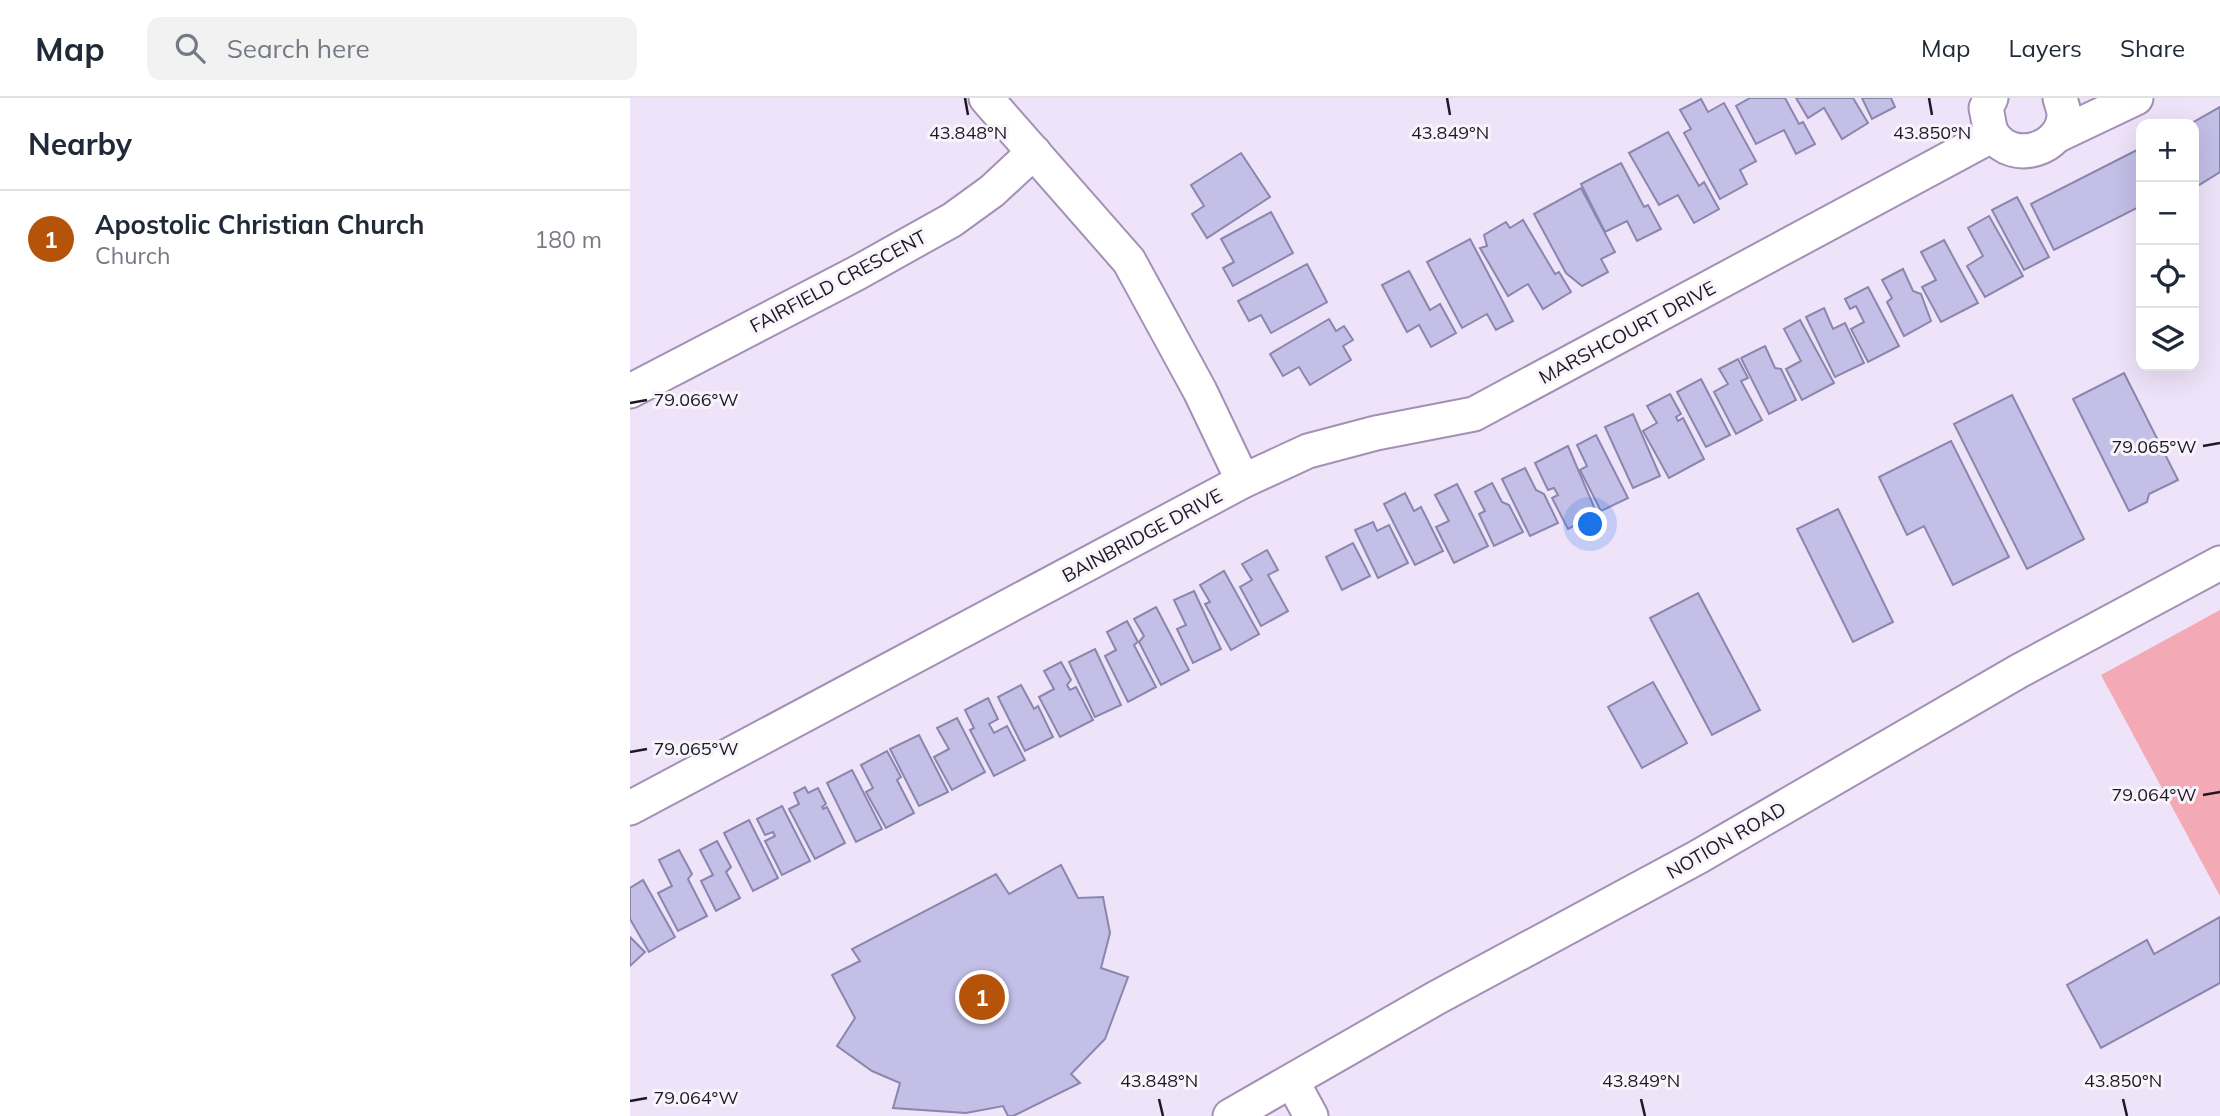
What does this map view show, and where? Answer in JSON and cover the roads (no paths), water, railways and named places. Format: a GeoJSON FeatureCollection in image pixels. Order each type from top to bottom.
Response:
{"type":"FeatureCollection","features":[{"type":"Feature","properties":{"kind":"street","name":"BAINBRIDGE DRIVE"},"geometry":{"type":"LineString","coordinates":[[630,808],[1243,481],[1200,391],[1129,261],[986,98]]}},
{"type":"Feature","properties":{"kind":"street"},"geometry":{"type":"LineString","coordinates":[[1991,98],[1986,108],[1993,135],[2006,147],[2024,152],[2042,148],[2056,136],[2136,98]]}},
{"type":"Feature","properties":{"kind":"street"},"geometry":{"type":"LineString","coordinates":[[2056,136],[2064,116],[2060,98]]}},
{"type":"Feature","properties":{"kind":"street","name":"MARSHCOURT DRIVE"},"geometry":{"type":"LineString","coordinates":[[1243,481],[1308,450],[1376,433],[1474,414],[1993,135]]}},
{"type":"Feature","properties":{"kind":"street","name":"FAIRFIELD CRESCENT"},"geometry":{"type":"LineString","coordinates":[[630,391],[858,273],[952,220],[992,191],[1034,152]]}},
{"type":"Feature","properties":{"kind":"street","name":"NOTION ROAD"},"geometry":{"type":"LineString","coordinates":[[1230,1116],[1436,998],[1698,857],[2019,671],[2220,563]]}},
{"type":"Feature","properties":{"kind":"street"},"geometry":{"type":"LineString","coordinates":[[1292,1081],[1311,1116]]}},
{"type":"Feature","properties":{"kind":"place","name":"Apostolic Christian Church"},"geometry":{"type":"Point","coordinates":[982,997]}}]}
